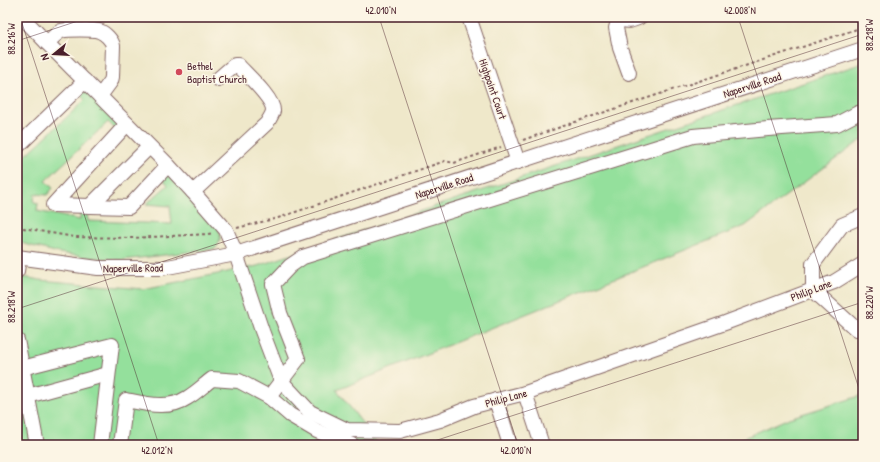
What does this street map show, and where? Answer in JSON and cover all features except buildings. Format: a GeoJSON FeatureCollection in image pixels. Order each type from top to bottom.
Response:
{"type":"FeatureCollection","features":[{"type":"Feature","properties":{"kind":"street"},"geometry":{"type":"LineString","coordinates":[[17,22],[22,17]]}},
{"type":"Feature","properties":{"kind":"street","name":"Philip Lane"},"geometry":{"type":"LineString","coordinates":[[22,17],[168,165],[226,230],[281,381],[310,412],[347,430],[400,431],[440,420],[474,406],[525,393],[834,282],[863,264]]}},
{"type":"Feature","properties":{"kind":"street","name":"Highpoint Court"},"geometry":{"type":"LineString","coordinates":[[469,17],[518,162]]}},
{"type":"Feature","properties":{"kind":"street"},"geometry":{"type":"LineString","coordinates":[[629,72],[620,48],[616,28],[619,17],[625,21],[640,17]]}},
{"type":"Feature","properties":{"kind":"street"},"geometry":{"type":"LineString","coordinates":[[47,43],[64,30],[98,31],[104,34],[112,42],[111,82],[100,96]]}},
{"type":"Feature","properties":{"kind":"street","name":"Naperville Road"},"geometry":{"type":"LineString","coordinates":[[18,257],[98,268],[162,268],[236,254],[863,49]]}},
{"type":"Feature","properties":{"kind":"street"},"geometry":{"type":"LineString","coordinates":[[193,192],[267,123],[273,112],[272,105],[264,93],[238,65],[235,64],[218,79]]}},
{"type":"Feature","properties":{"kind":"street"},"geometry":{"type":"LineString","coordinates":[[17,147],[85,82]]}},
{"type":"Feature","properties":{"kind":"street"},"geometry":{"type":"LineString","coordinates":[[269,397],[298,359],[280,313],[273,284],[290,266],[303,257],[693,136],[837,124],[863,112]]}},
{"type":"Feature","properties":{"kind":"street"},"geometry":{"type":"LineString","coordinates":[[127,124],[53,204],[129,207],[168,165]]}},
{"type":"Feature","properties":{"kind":"street"},"geometry":{"type":"LineString","coordinates":[[90,206],[149,146]]}},
{"type":"Feature","properties":{"kind":"street"},"geometry":{"type":"LineString","coordinates":[[863,216],[842,225],[813,264],[813,290],[856,329],[863,329]]}},
{"type":"Feature","properties":{"kind":"street"},"geometry":{"type":"LineString","coordinates":[[17,271],[18,257]]}},
{"type":"Feature","properties":{"kind":"street"},"geometry":{"type":"LineString","coordinates":[[17,340],[22,368],[22,397],[37,445]]}},
{"type":"Feature","properties":{"kind":"street"},"geometry":{"type":"LineString","coordinates":[[22,368],[112,345],[100,445]]}},
{"type":"Feature","properties":{"kind":"street"},"geometry":{"type":"LineString","coordinates":[[22,397],[108,374]]}},
{"type":"Feature","properties":{"kind":"street"},"geometry":{"type":"LineString","coordinates":[[120,445],[126,400],[147,404],[169,405],[187,399],[212,379],[239,381],[269,397],[290,415],[317,430],[352,445]]}},
{"type":"Feature","properties":{"kind":"street"},"geometry":{"type":"LineString","coordinates":[[525,393],[542,445]]}},
{"type":"Feature","properties":{"kind":"street"},"geometry":{"type":"LineString","coordinates":[[496,400],[510,445]]}},
{"type":"Feature","properties":{"kind":"path"},"geometry":{"type":"LineString","coordinates":[[526,139],[863,27]]}},
{"type":"Feature","properties":{"kind":"path"},"geometry":{"type":"LineString","coordinates":[[17,227],[74,237],[132,238],[208,234],[278,218],[445,161],[454,163],[502,146]]}},
{"type":"Feature","properties":{"kind":"green space"},"geometry":{"type":"Polygon","coordinates":[[[863,63],[863,140],[745,226],[337,390],[379,445],[17,445],[17,276],[40,280],[143,289],[257,266],[863,63]]]}},
{"type":"Feature","properties":{"kind":"green space"},"geometry":{"type":"Polygon","coordinates":[[[84,89],[118,123],[114,128],[108,122],[45,181],[53,188],[47,195],[35,194],[34,202],[38,203],[37,211],[80,220],[80,212],[87,212],[88,221],[172,224],[170,206],[146,204],[168,185],[161,177],[167,172],[218,226],[220,238],[215,249],[123,260],[59,253],[17,242],[17,154],[23,158],[85,100],[80,95],[84,89]]]}},
{"type":"Feature","properties":{"kind":"green space"},"geometry":{"type":"Polygon","coordinates":[[[863,395],[863,445],[728,445],[789,418],[863,395]]]}},
{"type":"Feature","properties":{"kind":"place","name":"Bethel Baptist Church"},"geometry":{"type":"Point","coordinates":[179,72]}}]}
